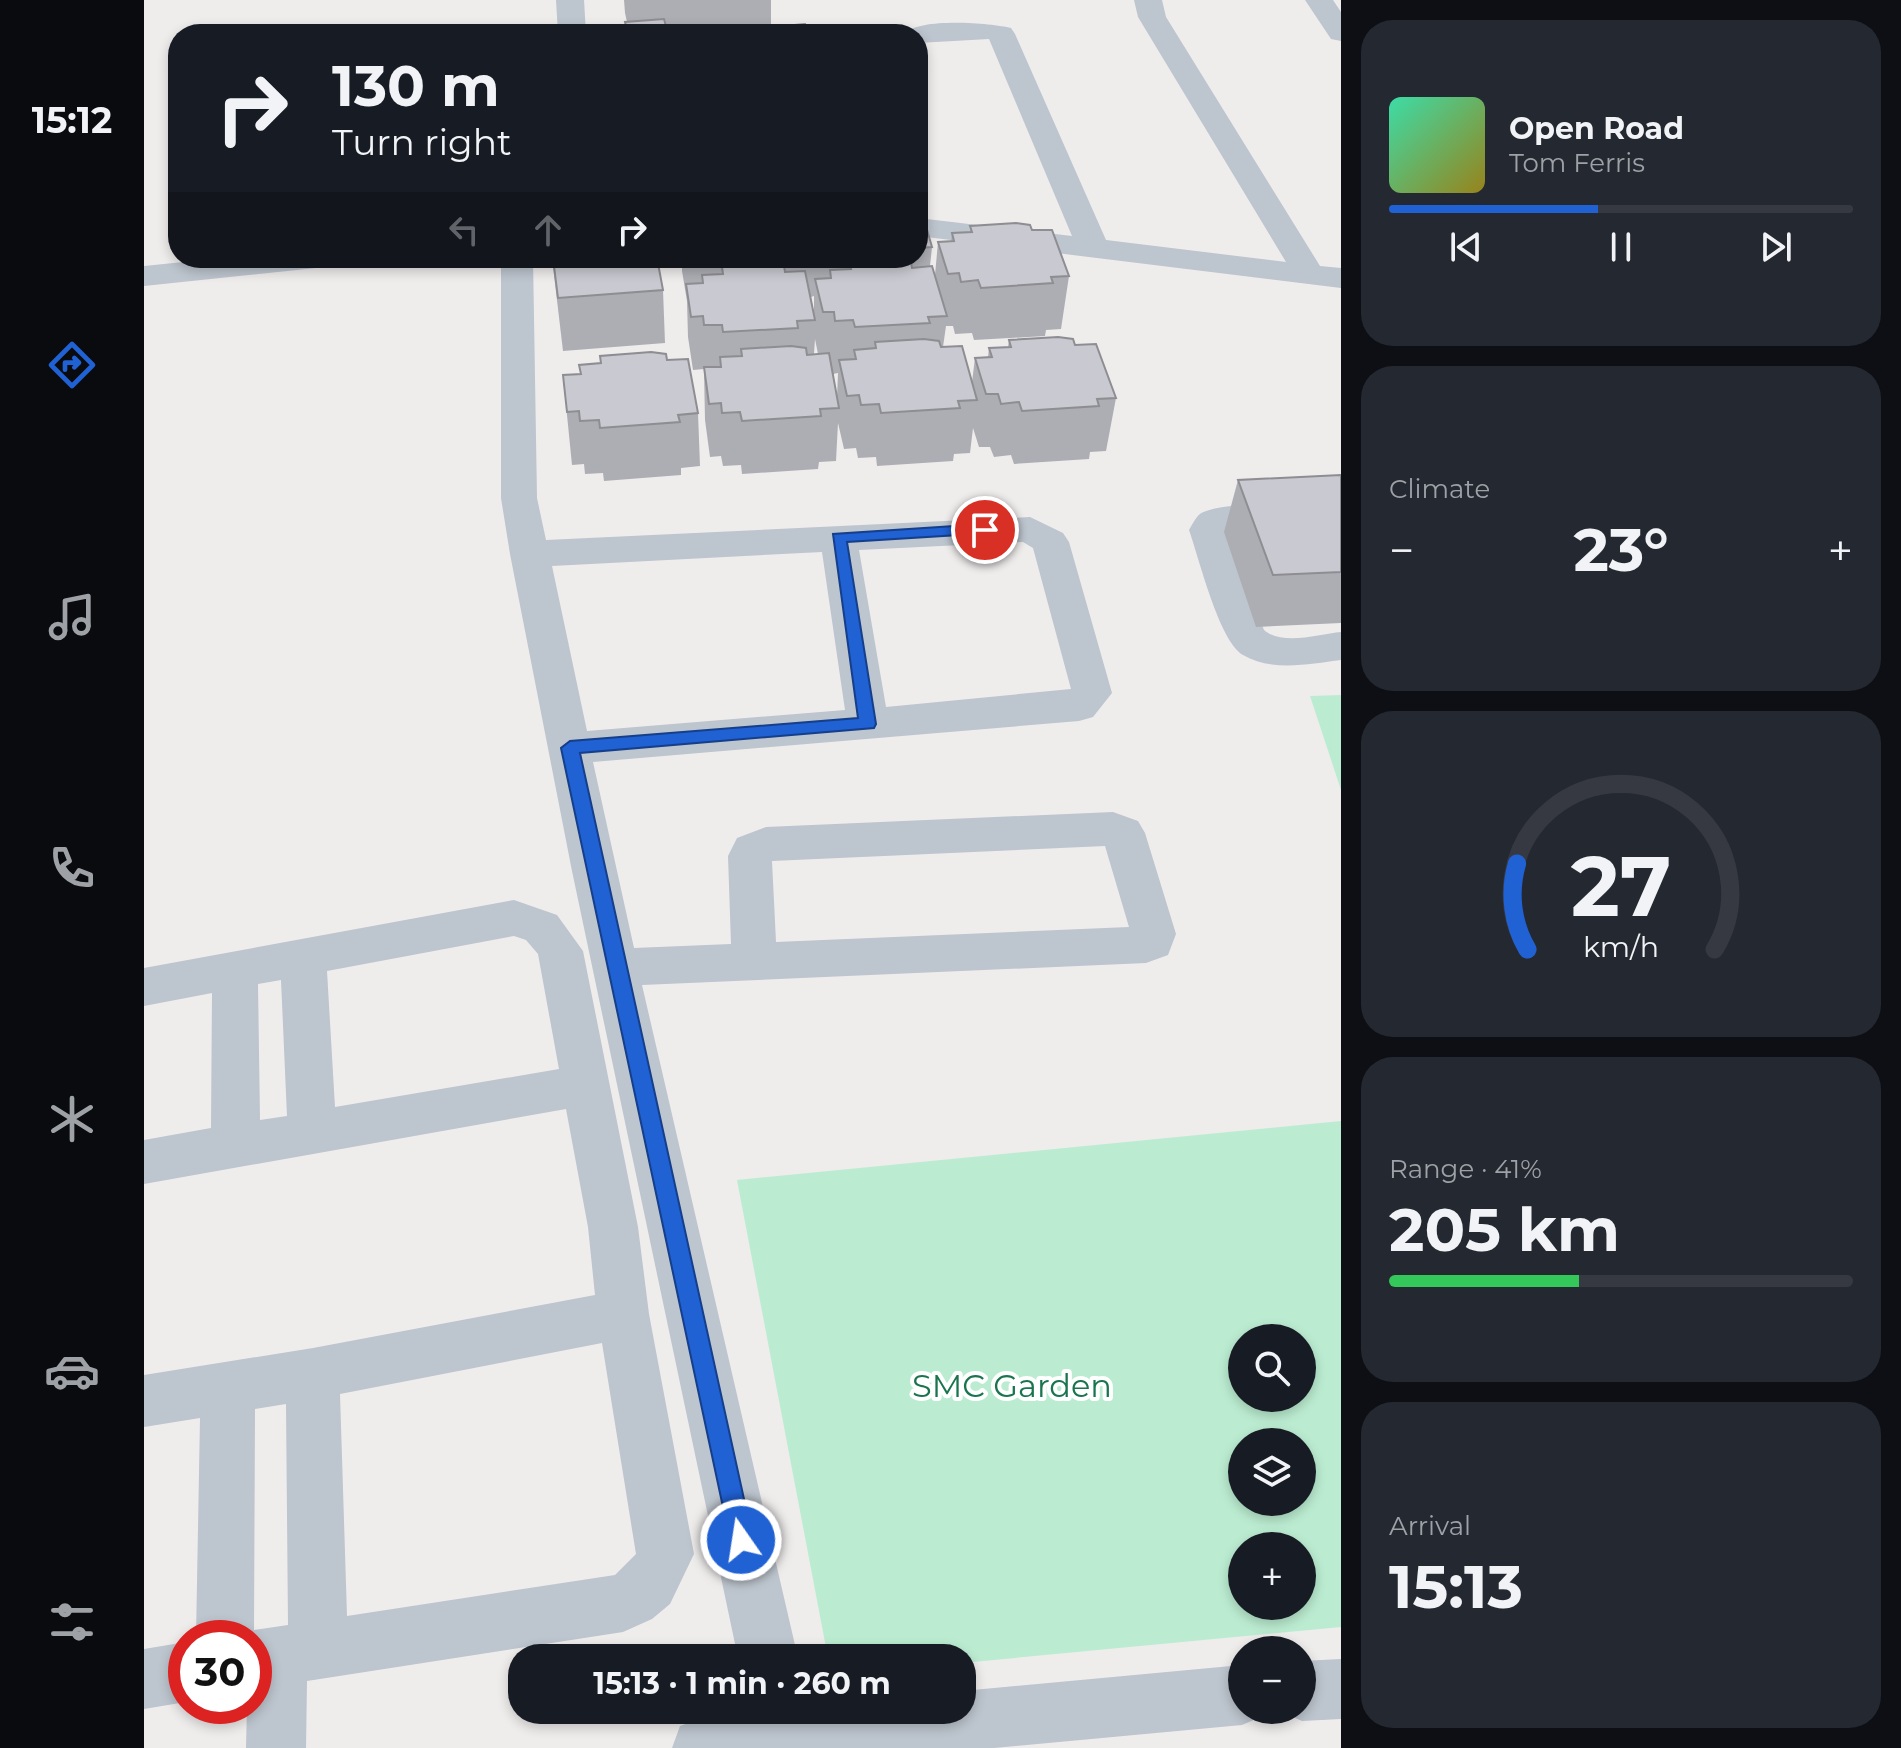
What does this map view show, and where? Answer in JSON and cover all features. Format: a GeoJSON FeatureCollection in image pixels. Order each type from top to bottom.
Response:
{"type":"FeatureCollection","features":[{"type":"Feature","properties":{"kind":"street"},"geometry":{"type":"LineString","coordinates":[[570,0],[571,24]]}},
{"type":"Feature","properties":{"kind":"street"},"geometry":{"type":"LineString","coordinates":[[1148,0],[1152,17],[1325,276]]}},
{"type":"Feature","properties":{"kind":"street"},"geometry":{"type":"LineString","coordinates":[[1319,0],[1341,33]]}},
{"type":"Feature","properties":{"kind":"street"},"geometry":{"type":"LineString","coordinates":[[928,34],[985,30],[1001,34],[1092,245]]}},
{"type":"Feature","properties":{"kind":"street"},"geometry":{"type":"LineString","coordinates":[[928,228],[1092,245],[1325,276]]}},
{"type":"Feature","properties":{"kind":"street"},"geometry":{"type":"LineString","coordinates":[[144,276],[220,268]]}},
{"type":"Feature","properties":{"kind":"street"},"geometry":{"type":"LineString","coordinates":[[517,268],[519,498],[529,554],[669,1216],[765,1644]]}},
{"type":"Feature","properties":{"kind":"street"},"geometry":{"type":"LineString","coordinates":[[1341,513],[1222,520],[1213,523],[1208,530],[1247,637],[1254,646],[1273,650],[1341,646]]}},
{"type":"Feature","properties":{"kind":"street"},"geometry":{"type":"LineString","coordinates":[[529,554],[1015,528],[1042,534],[1050,542],[1092,693],[1079,706],[570,748]]}},
{"type":"Feature","properties":{"kind":"street"},"geometry":{"type":"LineString","coordinates":[[838,537],[868,724]]}},
{"type":"Feature","properties":{"kind":"street"},"geometry":{"type":"LineString","coordinates":[[618,967],[754,962],[1146,945],[1152,942],[1153,934],[1123,833],[1113,829],[766,844],[752,850],[750,856],[754,962]]}},
{"type":"Feature","properties":{"kind":"street"},"geometry":{"type":"LineString","coordinates":[[144,987],[514,918],[535,921],[552,935],[560,951],[586,1085],[613,1227],[623,1314],[665,1554],[659,1577],[647,1590],[623,1603],[272,1650]]}},
{"type":"Feature","properties":{"kind":"street"},"geometry":{"type":"LineString","coordinates":[[303,957],[312,1133]]}},
{"type":"Feature","properties":{"kind":"street"},"geometry":{"type":"LineString","coordinates":[[235,970],[236,1146]]}},
{"type":"Feature","properties":{"kind":"street"},"geometry":{"type":"LineString","coordinates":[[144,1162],[586,1085]]}},
{"type":"Feature","properties":{"kind":"street"},"geometry":{"type":"LineString","coordinates":[[613,1227],[669,1216]]}},
{"type":"Feature","properties":{"kind":"street"},"geometry":{"type":"LineString","coordinates":[[144,1401],[313,1374],[623,1314]]}},
{"type":"Feature","properties":{"kind":"street"},"geometry":{"type":"LineString","coordinates":[[272,1631],[313,1374]]}},
{"type":"Feature","properties":{"kind":"street"},"geometry":{"type":"LineString","coordinates":[[228,1388],[264,1620]]}},
{"type":"Feature","properties":{"kind":"street"},"geometry":{"type":"LineString","coordinates":[[144,1679],[168,1675]]}},
{"type":"Feature","properties":{"kind":"street"},"geometry":{"type":"LineString","coordinates":[[1316,1690],[1341,1689]]}},
{"type":"Feature","properties":{"kind":"street"},"geometry":{"type":"LineString","coordinates":[[272,1692],[276,1748]]}},
{"type":"Feature","properties":{"kind":"street"},"geometry":{"type":"LineString","coordinates":[[810,1724],[1030,1732],[1228,1697]]}},
{"type":"Feature","properties":{"kind":"street"},"geometry":{"type":"LineString","coordinates":[[702,1748],[780,1724]]}},
{"type":"Feature","properties":{"kind":"green space"},"geometry":{"type":"Polygon","coordinates":[[[1341,695],[1341,790],[1310,696],[1341,695]]]}},
{"type":"Feature","properties":{"kind":"green space","name":"SMC Garden"},"geometry":{"type":"Polygon","coordinates":[[[1341,1121],[1341,1627],[976,1662],[976,1644],[825,1644],[737,1180],[1341,1121]]]}},
{"type":"Feature","properties":{"kind":"building"},"geometry":{"type":"Polygon","coordinates":[[[664,19],[665,24],[626,24],[664,19]]]}},
{"type":"Feature","properties":{"kind":"building"},"geometry":{"type":"Polygon","coordinates":[[[1030,225],[1032,230],[1052,230],[1069,276],[1051,277],[1053,283],[981,288],[978,280],[961,282],[959,273],[948,274],[938,242],[954,241],[952,233],[972,232],[970,226],[1030,225]]]}},
{"type":"Feature","properties":{"kind":"building"},"geometry":{"type":"Polygon","coordinates":[[[932,266],[947,316],[928,317],[930,323],[855,327],[853,320],[835,321],[834,312],[823,312],[815,279],[831,278],[830,270],[932,266]]]}},
{"type":"Feature","properties":{"kind":"building"},"geometry":{"type":"Polygon","coordinates":[[[554,268],[659,268],[663,290],[558,298],[554,268]]]}},
{"type":"Feature","properties":{"kind":"building"},"geometry":{"type":"Polygon","coordinates":[[[722,268],[805,271],[815,320],[797,321],[798,328],[723,332],[722,325],[704,325],[703,316],[691,317],[686,284],[703,283],[702,275],[723,274],[722,268]]]}},
{"type":"Feature","properties":{"kind":"building"},"geometry":{"type":"Polygon","coordinates":[[[1073,339],[1075,345],[1096,344],[1116,398],[1097,399],[1099,406],[1022,411],[1019,402],[1001,404],[998,394],[986,394],[975,358],[992,357],[989,348],[1011,347],[1009,340],[1073,339]]]}},
{"type":"Feature","properties":{"kind":"building"},"geometry":{"type":"Polygon","coordinates":[[[939,341],[941,347],[962,346],[977,400],[958,401],[960,408],[881,413],[879,404],[861,405],[859,395],[847,396],[839,360],[856,359],[854,350],[876,348],[875,342],[939,341]]]}},
{"type":"Feature","properties":{"kind":"building"},"geometry":{"type":"Polygon","coordinates":[[[806,348],[807,355],[829,353],[839,408],[820,409],[821,416],[742,421],[740,412],[722,413],[721,403],[709,404],[704,367],[721,367],[720,357],[742,356],[741,349],[806,348]]]}},
{"type":"Feature","properties":{"kind":"building"},"geometry":{"type":"Polygon","coordinates":[[[651,352],[666,354],[667,360],[688,359],[698,413],[678,415],[680,422],[600,428],[599,420],[580,421],[579,411],[567,412],[563,375],[581,374],[579,365],[601,363],[600,356],[651,352]]]}},
{"type":"Feature","properties":{"kind":"building"},"geometry":{"type":"Polygon","coordinates":[[[1341,475],[1341,572],[1273,575],[1238,480],[1341,475]]]}},
{"type":"Feature","properties":{"kind":"route"},"geometry":{"type":"LineString","coordinates":[[741,1540],[618,967],[594,871],[570,748],[868,724],[838,537],[985,530]]}}]}
